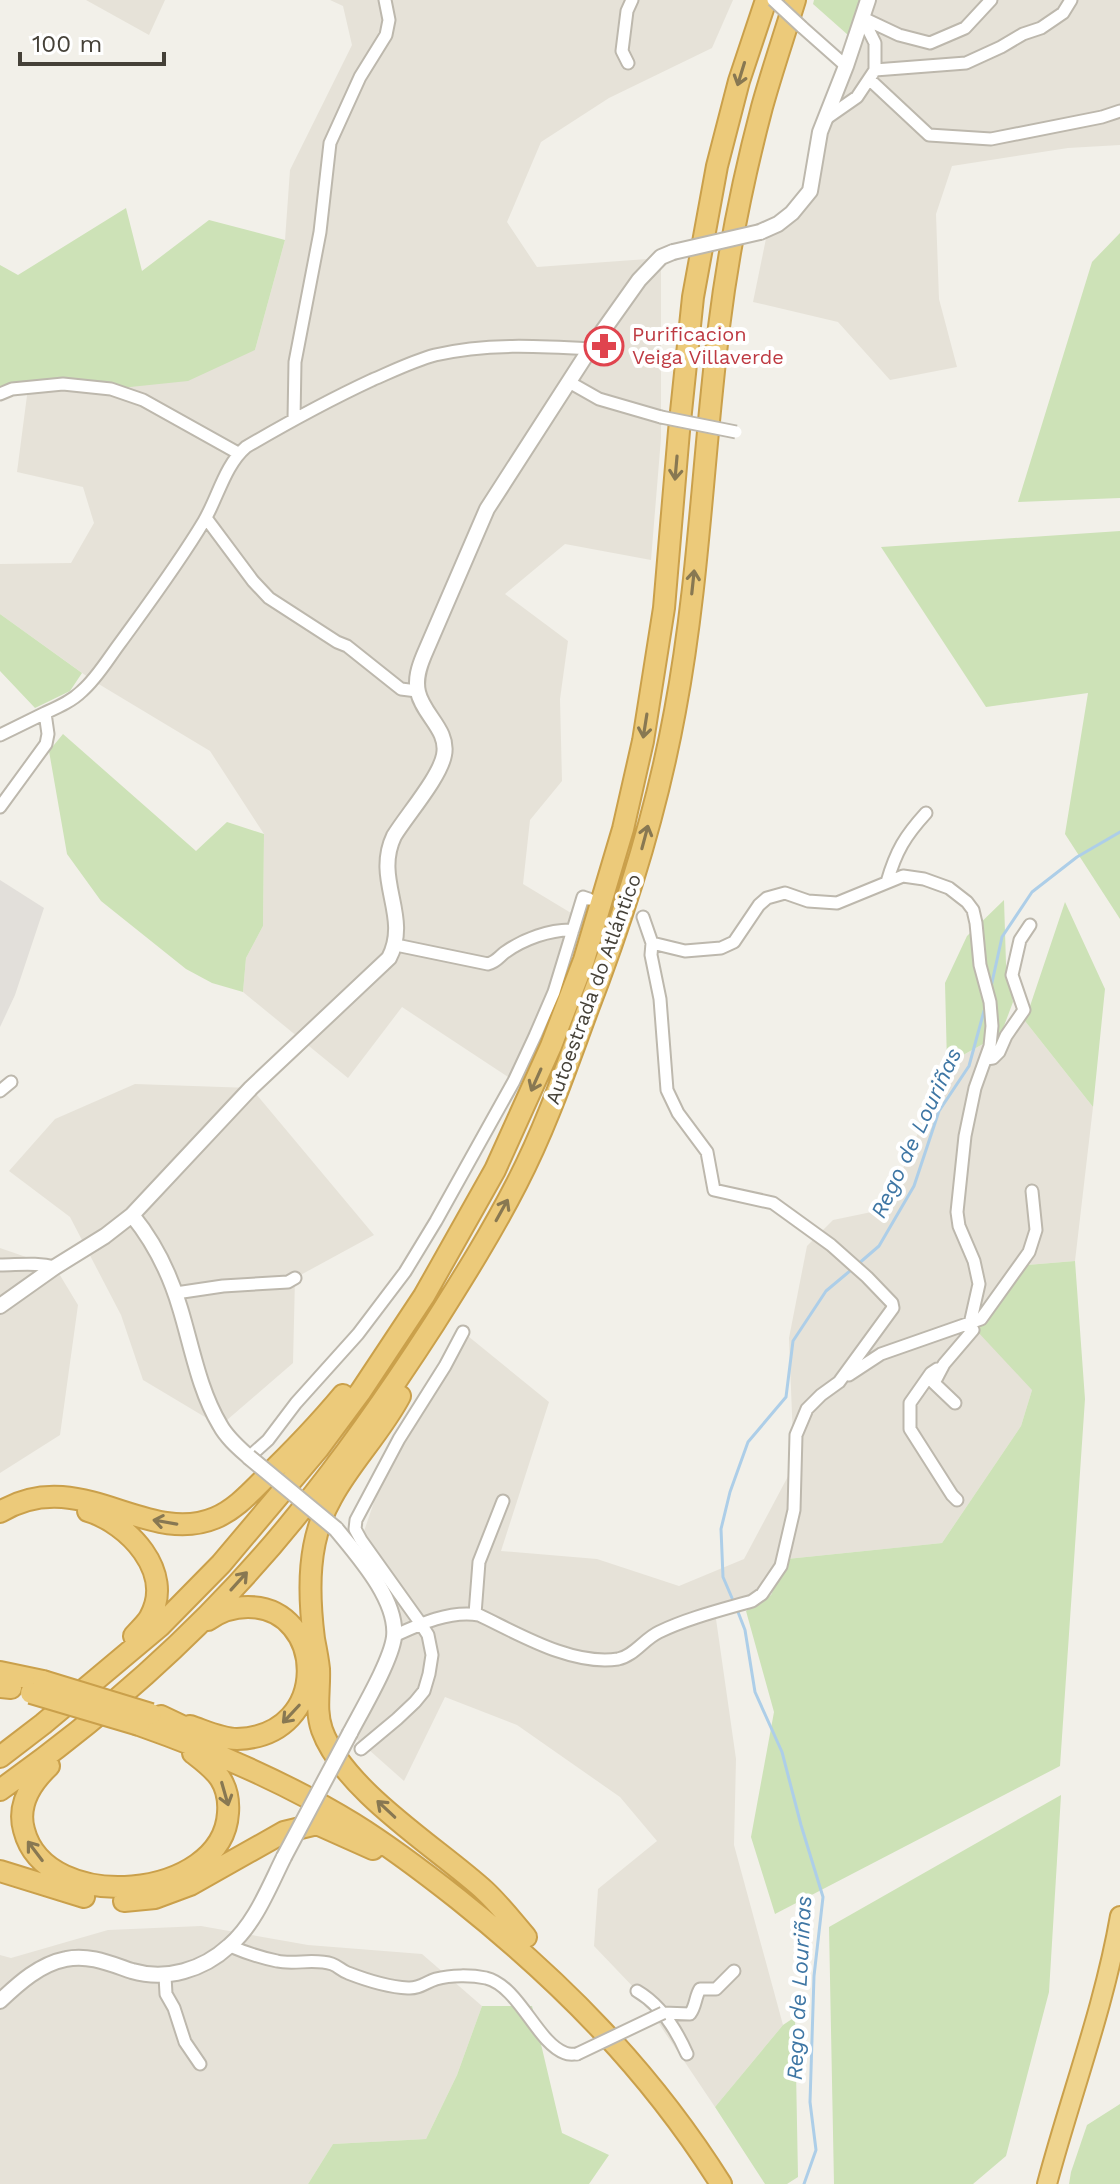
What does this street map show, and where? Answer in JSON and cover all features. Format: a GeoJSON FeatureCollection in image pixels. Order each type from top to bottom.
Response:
{"type":"FeatureCollection","features":[{"type":"Feature","properties":{"kind":"highway","name":"Autoestrada do Atlántico"},"geometry":{"type":"LineString","coordinates":[[0,1757],[160,1626],[221,1564],[318,1449],[424,1296],[495,1170],[551,1046],[584,960],[623,829],[643,741],[664,608],[693,297],[717,166],[739,81],[766,0]]}},
{"type":"Feature","properties":{"kind":"highway","name":"Autoestrada do Atlántico"},"geometry":{"type":"LineString","coordinates":[[0,1790],[86,1726],[165,1656],[228,1593],[297,1515],[400,1377],[481,1249],[519,1179],[546,1119],[611,949],[657,796],[675,714],[688,631],[719,326],[733,238],[762,107],[795,0]]}},
{"type":"Feature","properties":{"kind":"highway"},"geometry":{"type":"LineString","coordinates":[[481,1249],[395,1407],[331,1498],[312,1547],[312,1623],[319,1671],[317,1697],[322,1729],[336,1756],[356,1781],[392,1815],[487,1893],[526,1937]]}},
{"type":"Feature","properties":{"kind":"highway"},"geometry":{"type":"LineString","coordinates":[[0,1512],[31,1499],[56,1497],[80,1499],[174,1525],[214,1518],[243,1500],[291,1453],[424,1296]]}},
{"type":"Feature","properties":{"kind":"highway"},"geometry":{"type":"LineString","coordinates":[[0,1525],[29,1511],[48,1508],[92,1512],[112,1521],[130,1535],[150,1561],[154,1574],[155,1603],[150,1616],[136,1634],[43,1724],[0,1749]]}},
{"type":"Feature","properties":{"kind":"highway"},"geometry":{"type":"LineString","coordinates":[[0,1662],[16,1683],[235,1739],[275,1729],[292,1716],[303,1700],[308,1682],[302,1643],[292,1625],[260,1607],[227,1610],[213,1617],[165,1656]]}},
{"type":"Feature","properties":{"kind":"highway"},"geometry":{"type":"LineString","coordinates":[[150,1718],[278,1770],[362,1815],[477,1895],[605,2013],[653,2067],[713,2146],[737,2184]]}},
{"type":"Feature","properties":{"kind":"highway"},"geometry":{"type":"LineString","coordinates":[[86,1726],[29,1788],[21,1822],[26,1838],[35,1854],[48,1867],[65,1877],[115,1888],[140,1886],[184,1872],[200,1862],[222,1836],[229,1805],[219,1777],[150,1718]]}},
{"type":"Feature","properties":{"kind":"highway"},"geometry":{"type":"LineString","coordinates":[[174,1738],[265,1777],[355,1825],[419,1868],[512,1942],[583,2009],[644,2077],[702,2153],[721,2184]]}},
{"type":"Feature","properties":{"kind":"highway"},"geometry":{"type":"LineString","coordinates":[[0,1871],[84,1897],[120,1901],[155,1898],[190,1885],[284,1832],[317,1824],[419,1868]]}},
{"type":"Feature","properties":{"kind":"highway"},"geometry":{"type":"LineString","coordinates":[[1047,2184],[1060,2133],[1087,2055],[1112,1963],[1120,1916]]}},
{"type":"Feature","properties":{"kind":"street"},"geometry":{"type":"LineString","coordinates":[[294,419],[295,362],[320,232],[330,143],[360,77],[386,35],[389,20],[385,0]]}},
{"type":"Feature","properties":{"kind":"street"},"geometry":{"type":"LineString","coordinates":[[628,63],[622,51],[627,11],[632,0]]}},
{"type":"Feature","properties":{"kind":"street"},"geometry":{"type":"LineString","coordinates":[[773,0],[846,66]]}},
{"type":"Feature","properties":{"kind":"street"},"geometry":{"type":"LineString","coordinates":[[0,1306],[132,1215],[251,1088],[389,958],[396,945],[397,925],[388,879],[388,848],[440,767],[445,748],[442,734],[417,691],[419,668],[487,509],[590,349],[639,280],[661,257],[760,232],[778,224],[806,199],[812,183],[817,142],[868,0]]}},
{"type":"Feature","properties":{"kind":"street"},"geometry":{"type":"LineString","coordinates":[[863,18],[899,35],[930,43],[965,28],[991,0]]}},
{"type":"Feature","properties":{"kind":"street"},"geometry":{"type":"LineString","coordinates":[[872,74],[966,63],[1041,28],[1063,13],[1071,0]]}},
{"type":"Feature","properties":{"kind":"street"},"geometry":{"type":"LineString","coordinates":[[824,120],[857,97],[872,74],[875,43],[863,18]]}},
{"type":"Feature","properties":{"kind":"street"},"geometry":{"type":"LineString","coordinates":[[872,74],[929,135],[991,139],[1120,111]]}},
{"type":"Feature","properties":{"kind":"street"},"geometry":{"type":"LineString","coordinates":[[0,735],[75,698],[84,690],[145,610],[206,518],[238,453],[246,447],[335,397],[412,362],[477,349],[533,346],[590,349]]}},
{"type":"Feature","properties":{"kind":"street"},"geometry":{"type":"LineString","coordinates":[[569,382],[599,399],[661,417],[736,432]]}},
{"type":"Feature","properties":{"kind":"street"},"geometry":{"type":"LineString","coordinates":[[0,394],[12,389],[63,384],[111,389],[143,400],[238,453]]}},
{"type":"Feature","properties":{"kind":"street"},"geometry":{"type":"LineString","coordinates":[[206,518],[269,598],[347,646],[401,689],[417,691]]}},
{"type":"Feature","properties":{"kind":"street"},"geometry":{"type":"LineString","coordinates":[[0,807],[46,744],[45,713]]}},
{"type":"Feature","properties":{"kind":"street"},"geometry":{"type":"LineString","coordinates":[[887,882],[895,856],[910,831],[926,813]]}},
{"type":"Feature","properties":{"kind":"street"},"geometry":{"type":"LineString","coordinates":[[652,943],[685,951],[721,948],[734,942],[767,898],[785,893],[808,901],[837,903],[903,876],[949,888],[973,910],[992,1036],[975,1088],[965,1136],[957,1212],[979,1284],[970,1324],[973,1330],[944,1364],[934,1383],[955,1403]]}},
{"type":"Feature","properties":{"kind":"street"},"geometry":{"type":"LineString","coordinates":[[249,1457],[268,1440],[296,1403],[358,1334],[405,1272],[514,1081],[554,992],[583,897],[589,899]]}},
{"type":"Feature","properties":{"kind":"street"},"geometry":{"type":"LineString","coordinates":[[643,917],[652,943],[651,955],[660,999],[667,1090],[678,1113],[707,1152],[714,1190],[773,1203],[831,1245],[892,1303],[893,1308],[839,1382]]}},
{"type":"Feature","properties":{"kind":"street"},"geometry":{"type":"LineString","coordinates":[[986,1059],[993,1058],[999,1052],[1024,1010],[1012,975],[1020,940],[1030,925]]}},
{"type":"Feature","properties":{"kind":"street"},"geometry":{"type":"LineString","coordinates":[[396,945],[488,964],[522,943],[556,930],[573,930]]}},
{"type":"Feature","properties":{"kind":"street"},"geometry":{"type":"LineString","coordinates":[[0,1091],[11,1082]]}},
{"type":"Feature","properties":{"kind":"street"},"geometry":{"type":"LineString","coordinates":[[394,1636],[447,1616],[475,1614],[577,1657],[619,1659],[660,1631],[752,1601],[773,1581],[781,1566],[794,1510],[796,1435],[807,1409],[821,1395],[881,1354],[981,1319],[1029,1252],[1036,1230],[1032,1191]]}},
{"type":"Feature","properties":{"kind":"street"},"geometry":{"type":"LineString","coordinates":[[0,2001],[39,1969],[70,1958],[89,1958],[137,1972],[165,1976],[192,1968],[230,1946],[249,1922],[350,1733],[388,1657],[394,1636],[390,1608],[374,1579],[336,1529],[232,1442],[220,1426],[204,1392],[176,1293],[159,1255],[132,1215]]}},
{"type":"Feature","properties":{"kind":"street"},"geometry":{"type":"LineString","coordinates":[[0,1265],[43,1263],[55,1267]]}},
{"type":"Feature","properties":{"kind":"street"},"geometry":{"type":"LineString","coordinates":[[176,1293],[288,1282],[295,1278]]}},
{"type":"Feature","properties":{"kind":"street"},"geometry":{"type":"LineString","coordinates":[[361,1749],[424,1691],[432,1655],[428,1635],[361,1540],[355,1529],[356,1520],[399,1439],[463,1332]]}},
{"type":"Feature","properties":{"kind":"street"},"geometry":{"type":"LineString","coordinates":[[944,1364],[931,1373],[910,1403],[910,1429],[957,1500]]}},
{"type":"Feature","properties":{"kind":"street"},"geometry":{"type":"LineString","coordinates":[[475,1614],[479,1562],[503,1501]]}},
{"type":"Feature","properties":{"kind":"street"},"geometry":{"type":"LineString","coordinates":[[230,1946],[278,1962],[332,1964],[346,1972],[411,1989],[435,1979],[488,1978],[515,2000],[549,2041],[564,2053],[577,2054],[663,2013],[690,2014],[700,1989],[716,1989],[734,1971]]}},
{"type":"Feature","properties":{"kind":"street"},"geometry":{"type":"LineString","coordinates":[[165,1976],[166,1994],[185,2042],[200,2064]]}},
{"type":"Feature","properties":{"kind":"street"},"geometry":{"type":"LineString","coordinates":[[637,1991],[649,1998],[663,2013],[687,2054]]}},
{"type":"Feature","properties":{"kind":"shaded area"},"geometry":{"type":"Polygon","coordinates":[[[86,0],[165,0],[149,35],[86,0]]]}},
{"type":"Feature","properties":{"kind":"shaded area"},"geometry":{"type":"Polygon","coordinates":[[[330,0],[733,0],[712,48],[609,98],[541,142],[507,222],[537,267],[661,258],[661,438],[651,560],[565,544],[505,594],[568,641],[560,699],[562,781],[530,820],[523,884],[576,916],[514,1081],[402,1007],[348,1078],[243,992],[246,958],[263,926],[264,834],[210,751],[92,680],[0,614],[0,564],[71,563],[94,523],[83,487],[17,472],[28,388],[255,350],[285,240],[290,170],[352,45],[343,6],[330,0]]]}},
{"type":"Feature","properties":{"kind":"shaded area"},"geometry":{"type":"Polygon","coordinates":[[[867,0],[1120,0],[1120,145],[1068,148],[952,166],[936,214],[939,299],[957,367],[890,380],[838,322],[753,302],[768,229],[812,183],[867,0]]]}},
{"type":"Feature","properties":{"kind":"shaded area"},"geometry":{"type":"Polygon","coordinates":[[[0,880],[44,908],[15,995],[0,1027],[0,880]]]}},
{"type":"Feature","properties":{"kind":"shaded area"},"geometry":{"type":"Polygon","coordinates":[[[1025,1021],[1093,1107],[1075,1261],[1027,1265],[1032,1390],[1021,1426],[942,1543],[787,1559],[762,1594],[715,1612],[736,1759],[734,1845],[783,2025],[715,2107],[637,1991],[594,1946],[598,1889],[657,1841],[620,1797],[517,1725],[445,1697],[404,1781],[350,1733],[394,1636],[361,1540],[386,1467],[463,1332],[549,1402],[501,1551],[597,1559],[679,1586],[744,1559],[794,1465],[789,1338],[807,1246],[833,1220],[886,1209],[947,1064],[1025,1021]]]}},
{"type":"Feature","properties":{"kind":"shaded area"},"geometry":{"type":"Polygon","coordinates":[[[135,1084],[251,1088],[374,1235],[295,1278],[293,1363],[220,1426],[143,1380],[121,1315],[70,1217],[9,1171],[55,1119],[135,1084]]]}},
{"type":"Feature","properties":{"kind":"shaded area"},"geometry":{"type":"Polygon","coordinates":[[[0,1248],[55,1267],[78,1305],[60,1435],[0,1473],[0,1248]]]}},
{"type":"Feature","properties":{"kind":"shaded area"},"geometry":{"type":"Polygon","coordinates":[[[201,1926],[308,1945],[422,1954],[482,2006],[457,2075],[426,2139],[333,2144],[308,2184],[0,2184],[0,1955],[11,1958],[108,1930],[201,1926]]]}},
{"type":"Feature","properties":{"kind":"green space"},"geometry":{"type":"Polygon","coordinates":[[[814,0],[862,0],[848,35],[813,4],[814,0]]]}},
{"type":"Feature","properties":{"kind":"green space"},"geometry":{"type":"Polygon","coordinates":[[[126,208],[142,271],[209,220],[285,240],[255,350],[188,381],[111,389],[63,384],[0,394],[0,265],[18,275],[126,208]]]}},
{"type":"Feature","properties":{"kind":"green space"},"geometry":{"type":"Polygon","coordinates":[[[1120,233],[1120,498],[1018,502],[1092,262],[1120,233]]]}},
{"type":"Feature","properties":{"kind":"green space"},"geometry":{"type":"Polygon","coordinates":[[[1120,531],[1120,919],[1065,834],[1088,693],[986,707],[881,547],[1120,531]]]}},
{"type":"Feature","properties":{"kind":"green space"},"geometry":{"type":"Polygon","coordinates":[[[0,614],[82,673],[70,691],[35,708],[0,671],[0,614]]]}},
{"type":"Feature","properties":{"kind":"green space"},"geometry":{"type":"Polygon","coordinates":[[[63,734],[196,851],[227,822],[264,834],[263,926],[246,958],[243,992],[212,983],[186,969],[101,901],[67,854],[49,751],[63,734]]]}},
{"type":"Feature","properties":{"kind":"green space"},"geometry":{"type":"Polygon","coordinates":[[[1004,900],[1006,964],[1013,1002],[1001,1034],[947,1064],[945,983],[967,936],[1004,900]]]}},
{"type":"Feature","properties":{"kind":"green space"},"geometry":{"type":"Polygon","coordinates":[[[1065,902],[1105,989],[1093,1107],[1025,1021],[1065,902]]]}},
{"type":"Feature","properties":{"kind":"green space"},"geometry":{"type":"Polygon","coordinates":[[[1075,1261],[1085,1399],[1060,1766],[775,1914],[751,1837],[774,1712],[746,1611],[771,1595],[787,1559],[942,1543],[1021,1426],[1032,1390],[976,1330],[1027,1265],[1075,1261]]]}},
{"type":"Feature","properties":{"kind":"green space"},"geometry":{"type":"Polygon","coordinates":[[[1061,1795],[1049,1992],[1006,2156],[973,2184],[834,2184],[829,1927],[1061,1795]]]}},
{"type":"Feature","properties":{"kind":"green space"},"geometry":{"type":"Polygon","coordinates":[[[482,2006],[532,2006],[562,2133],[609,2155],[589,2184],[308,2184],[333,2144],[426,2139],[457,2075],[482,2006]]]}},
{"type":"Feature","properties":{"kind":"green space"},"geometry":{"type":"Polygon","coordinates":[[[795,2017],[798,2177],[787,2184],[765,2184],[715,2107],[783,2025],[795,2017]]]}},
{"type":"Feature","properties":{"kind":"green space"},"geometry":{"type":"Polygon","coordinates":[[[1120,2104],[1120,2184],[1069,2184],[1087,2125],[1120,2104]]]}},
{"type":"Feature","properties":{"kind":"waterway","name":"Rego de Louriñas"},"geometry":{"type":"LineString","coordinates":[[991,987],[1002,937],[1032,892],[1077,857],[1120,832]]}},
{"type":"Feature","properties":{"kind":"waterway","name":"Rego de Louriñas"},"geometry":{"type":"LineString","coordinates":[[857,1265],[879,1246],[914,1186],[939,1111],[969,1066],[984,1011]]}},
{"type":"Feature","properties":{"kind":"waterway","name":"Rego de Louriñas"},"geometry":{"type":"LineString","coordinates":[[732,1598],[723,1577],[721,1529],[748,1442],[786,1397],[793,1341],[826,1291],[851,1270]]}},
{"type":"Feature","properties":{"kind":"waterway","name":"Rego de Louriñas"},"geometry":{"type":"LineString","coordinates":[[738,1612],[745,1630],[755,1692],[782,1752],[823,1897],[814,1976],[810,2102],[816,2150],[804,2184]]}},
{"type":"Feature","properties":{"kind":"place","name":"Purificacion Veiga Villaverde"},"geometry":{"type":"Point","coordinates":[604,346]}}]}
